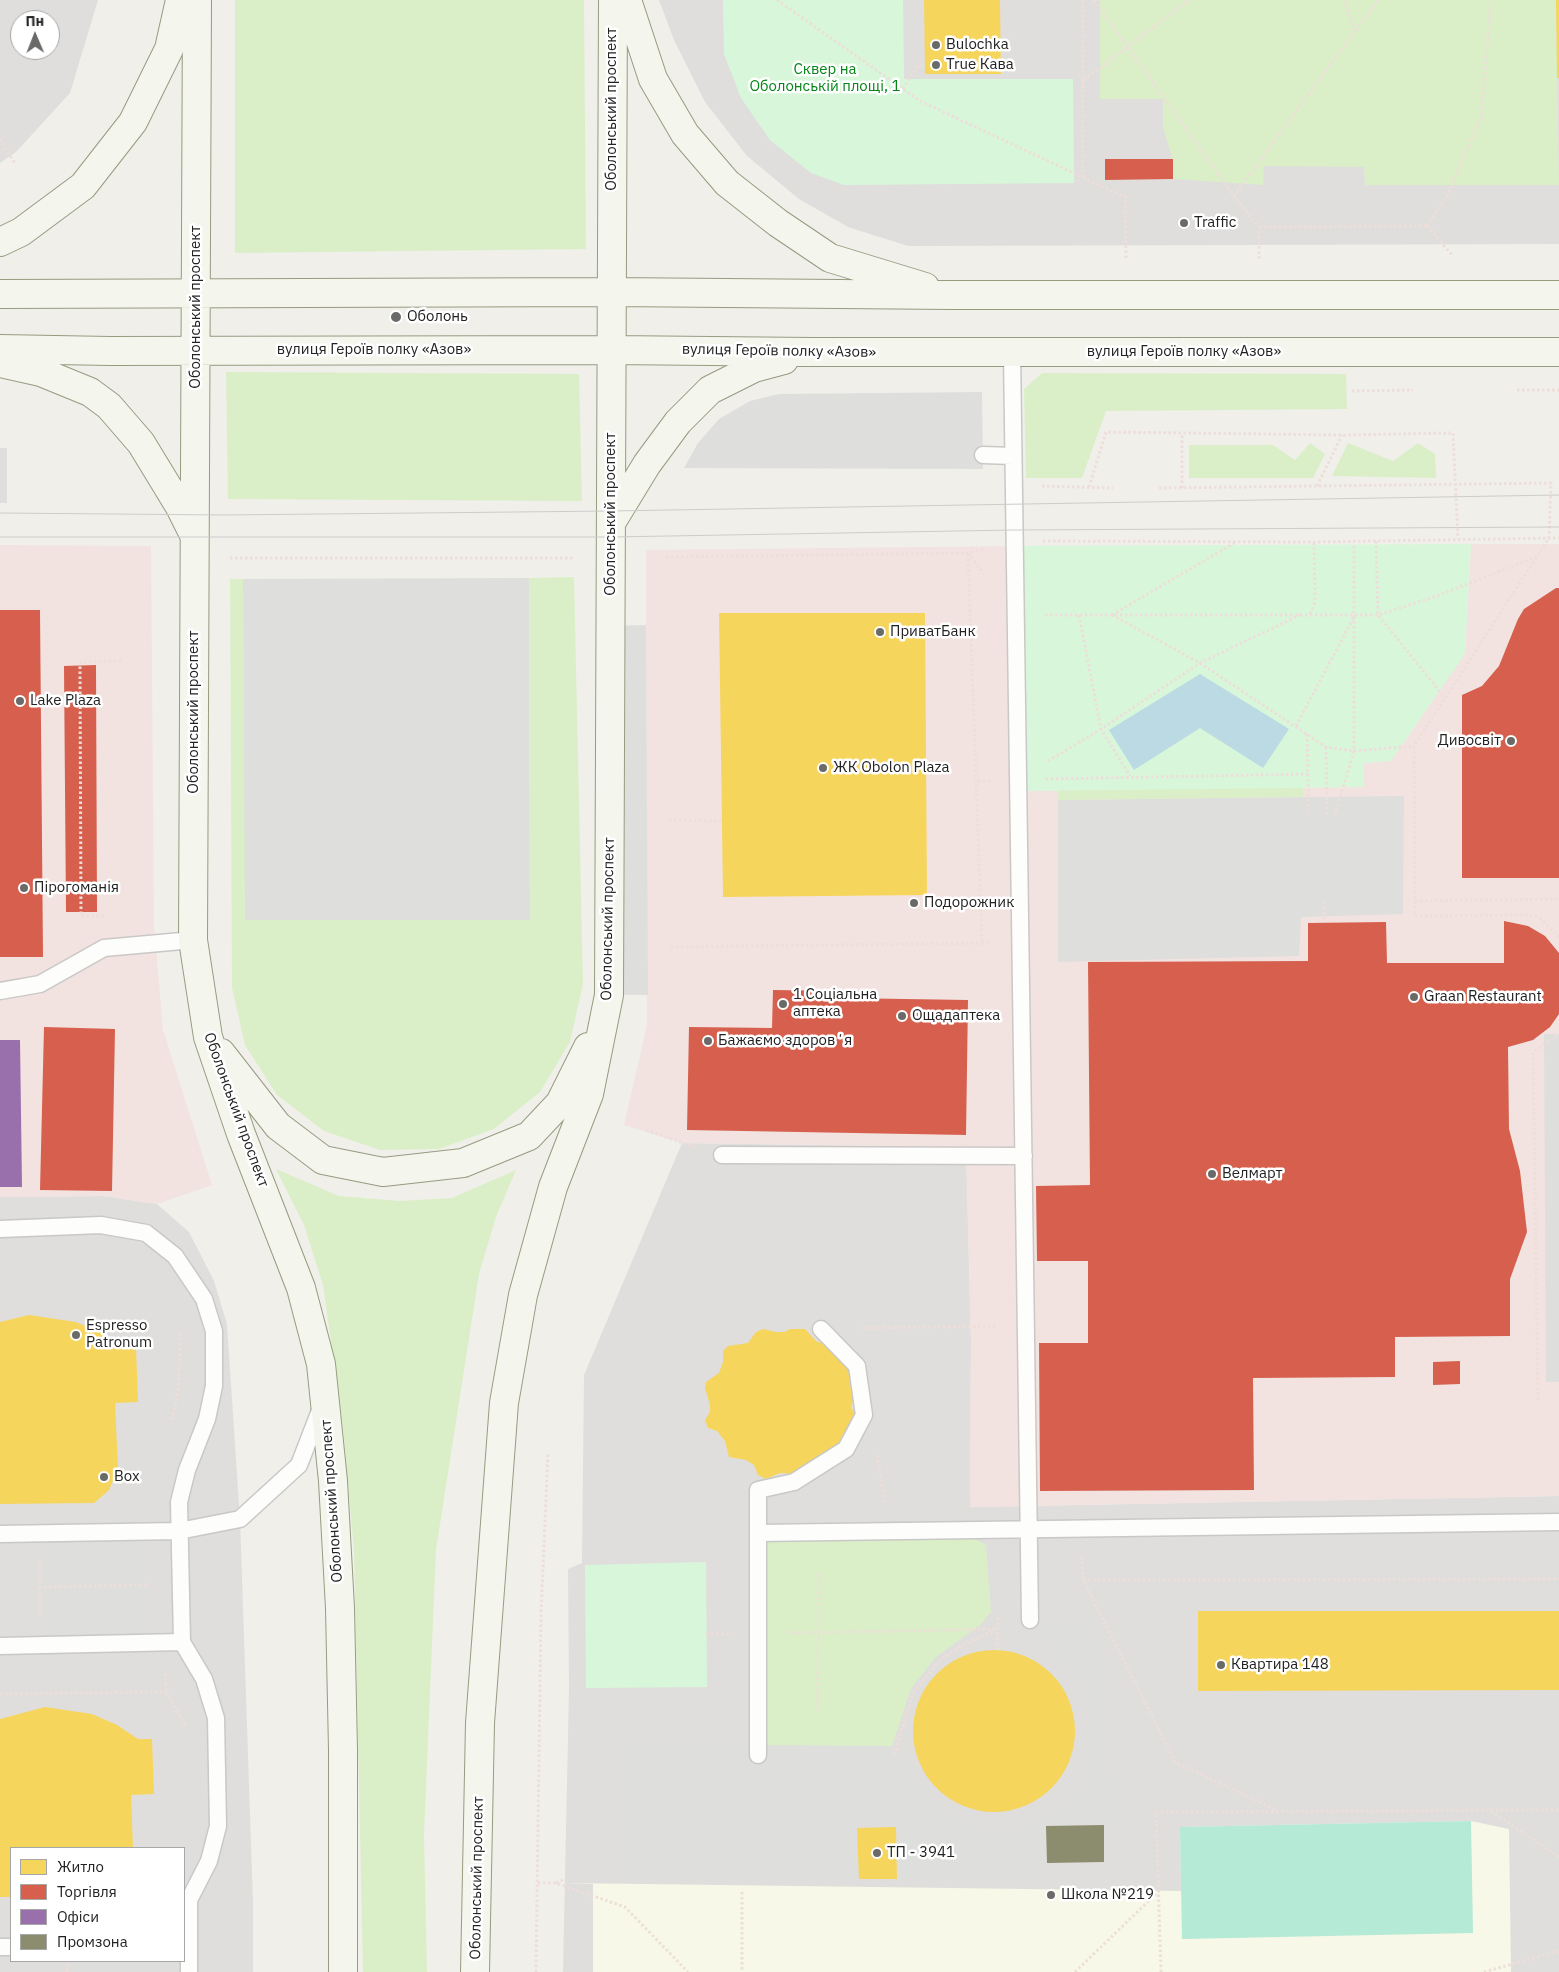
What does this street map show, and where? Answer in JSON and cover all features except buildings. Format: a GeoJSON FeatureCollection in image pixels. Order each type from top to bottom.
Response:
{"type":"FeatureCollection","features":[{"type":"Feature","properties":{"kind":"main road"},"geometry":{"type":"LineString","coordinates":[[0,242],[21,232],[83,186],[133,122],[169,49],[180,0]]}},
{"type":"Feature","properties":{"kind":"main road","name":"Оболонський проспект"},"geometry":{"type":"LineString","coordinates":[[198,0],[193,940],[208,1036],[241,1134],[301,1288],[322,1364],[340,1608],[343,1750],[343,1972]]}},
{"type":"Feature","properties":{"kind":"main road","name":"Оболонський проспект"},"geometry":{"type":"LineString","coordinates":[[475,1972],[480,1723],[489,1575],[504,1403],[523,1294],[553,1187],[589,1094],[609,995],[613,0]]}},
{"type":"Feature","properties":{"kind":"main road"},"geometry":{"type":"LineString","coordinates":[[627,0],[653,78],[685,134],[727,182],[778,223],[830,258],[952,295]]}},
{"type":"Feature","properties":{"kind":"main road"},"geometry":{"type":"LineString","coordinates":[[0,294],[612,292],[952,295],[1559,295]]}},
{"type":"Feature","properties":{"kind":"main road","name":"вулиця Героїв полку «Азов»"},"geometry":{"type":"LineString","coordinates":[[0,349],[1012,353],[1559,352]]}},
{"type":"Feature","properties":{"kind":"main road"},"geometry":{"type":"LineString","coordinates":[[611,522],[647,464],[678,422],[710,390],[754,368],[812,352]]}},
{"type":"Feature","properties":{"kind":"main road"},"geometry":{"type":"LineString","coordinates":[[0,363],[41,372],[90,392],[109,406],[141,443],[180,507],[194,535]]}},
{"type":"Feature","properties":{"kind":"main road"},"geometry":{"type":"LineString","coordinates":[[208,1036],[278,1126],[324,1160],[383,1172],[463,1164],[529,1136],[560,1104],[584,1060],[609,995]]}},
{"type":"Feature","properties":{"kind":"lane"},"geometry":{"type":"LineString","coordinates":[[1012,353],[1030,1620]]}},
{"type":"Feature","properties":{"kind":"lane"},"geometry":{"type":"LineString","coordinates":[[983,455],[1014,456]]}},
{"type":"Feature","properties":{"kind":"lane"},"geometry":{"type":"LineString","coordinates":[[0,990],[40,984],[104,948],[193,940]]}},
{"type":"Feature","properties":{"kind":"lane"},"geometry":{"type":"LineString","coordinates":[[722,1155],[1024,1156]]}},
{"type":"Feature","properties":{"kind":"lane"},"geometry":{"type":"LineString","coordinates":[[0,1229],[100,1226],[146,1233],[176,1256],[204,1299],[214,1331],[214,1386],[206,1419],[187,1470],[179,1502],[182,1642],[204,1679],[216,1718],[218,1826],[209,1861],[189,1900],[186,1944],[189,1972]]}},
{"type":"Feature","properties":{"kind":"lane"},"geometry":{"type":"LineString","coordinates":[[758,1755],[758,1490],[794,1482],[846,1448],[864,1415],[857,1366],[821,1329]]}},
{"type":"Feature","properties":{"kind":"lane"},"geometry":{"type":"LineString","coordinates":[[0,1534],[179,1531],[240,1519],[262,1501],[299,1465],[325,1399]]}},
{"type":"Feature","properties":{"kind":"lane"},"geometry":{"type":"LineString","coordinates":[[758,1532],[1559,1522]]}},
{"type":"Feature","properties":{"kind":"lane"},"geometry":{"type":"LineString","coordinates":[[0,1646],[182,1642]]}},
{"type":"Feature","properties":{"kind":"path"},"geometry":{"type":"LineString","coordinates":[[777,0],[920,101],[1125,197],[1126,261]]}},
{"type":"Feature","properties":{"kind":"path"},"geometry":{"type":"LineString","coordinates":[[1083,0],[1084,177]]}},
{"type":"Feature","properties":{"kind":"path"},"geometry":{"type":"LineString","coordinates":[[1094,0],[1234,196],[1259,227],[1260,259]]}},
{"type":"Feature","properties":{"kind":"path"},"geometry":{"type":"LineString","coordinates":[[1084,80],[1188,0]]}},
{"type":"Feature","properties":{"kind":"path"},"geometry":{"type":"LineString","coordinates":[[1344,0],[1355,33]]}},
{"type":"Feature","properties":{"kind":"path"},"geometry":{"type":"LineString","coordinates":[[1234,196],[1378,0]]}},
{"type":"Feature","properties":{"kind":"path"},"geometry":{"type":"LineString","coordinates":[[1427,226],[1447,196],[1481,118],[1491,0]]}},
{"type":"Feature","properties":{"kind":"path"},"geometry":{"type":"LineString","coordinates":[[903,89],[918,64],[925,64]]}},
{"type":"Feature","properties":{"kind":"path"},"geometry":{"type":"LineString","coordinates":[[0,139],[16,165]]}},
{"type":"Feature","properties":{"kind":"path"},"geometry":{"type":"LineString","coordinates":[[1259,227],[1427,226],[1453,256]]}},
{"type":"Feature","properties":{"kind":"path"},"geometry":{"type":"LineString","coordinates":[[1352,391],[1420,390]]}},
{"type":"Feature","properties":{"kind":"path"},"geometry":{"type":"LineString","coordinates":[[1089,487],[1106,432],[1342,435],[1453,433],[1458,539]]}},
{"type":"Feature","properties":{"kind":"path"},"geometry":{"type":"LineString","coordinates":[[1182,433],[1182,488]]}},
{"type":"Feature","properties":{"kind":"path"},"geometry":{"type":"LineString","coordinates":[[1317,486],[1342,435]]}},
{"type":"Feature","properties":{"kind":"path"},"geometry":{"type":"LineString","coordinates":[[1160,488],[1551,483],[1549,538],[1414,746],[1415,916],[1522,915],[1539,917],[1559,937]]}},
{"type":"Feature","properties":{"kind":"path"},"geometry":{"type":"LineString","coordinates":[[1014,485],[1113,488]]}},
{"type":"Feature","properties":{"kind":"path"},"geometry":{"type":"LineString","coordinates":[[666,557],[968,553],[1014,541],[1314,542],[1559,538]]}},
{"type":"Feature","properties":{"kind":"path"},"geometry":{"type":"LineString","coordinates":[[1376,541],[1378,615],[1445,698]]}},
{"type":"Feature","properties":{"kind":"path"},"geometry":{"type":"LineString","coordinates":[[1111,615],[1236,542]]}},
{"type":"Feature","properties":{"kind":"path"},"geometry":{"type":"LineString","coordinates":[[1310,614],[1315,602],[1314,542]]}},
{"type":"Feature","properties":{"kind":"path"},"geometry":{"type":"LineString","coordinates":[[1335,815],[1354,751],[1354,546]]}},
{"type":"Feature","properties":{"kind":"path"},"geometry":{"type":"LineString","coordinates":[[671,947],[982,943],[968,553]]}},
{"type":"Feature","properties":{"kind":"path"},"geometry":{"type":"LineString","coordinates":[[1016,615],[1378,615],[1437,596],[1537,557]]}},
{"type":"Feature","properties":{"kind":"path"},"geometry":{"type":"LineString","coordinates":[[227,558],[574,558]]}},
{"type":"Feature","properties":{"kind":"path"},"geometry":{"type":"LineString","coordinates":[[1017,780],[1101,729],[1200,663],[1303,614]]}},
{"type":"Feature","properties":{"kind":"path"},"geometry":{"type":"LineString","coordinates":[[1079,615],[1101,729],[1130,776]]}},
{"type":"Feature","properties":{"kind":"path"},"geometry":{"type":"LineString","coordinates":[[1111,615],[1200,663],[1326,747],[1354,751],[1414,746]]}},
{"type":"Feature","properties":{"kind":"path"},"geometry":{"type":"LineString","coordinates":[[1296,726],[1355,615]]}},
{"type":"Feature","properties":{"kind":"path"},"geometry":{"type":"LineString","coordinates":[[106,916],[81,916],[80,665],[81,662],[122,661]]}},
{"type":"Feature","properties":{"kind":"path"},"geometry":{"type":"LineString","coordinates":[[1307,734],[1309,815]]}},
{"type":"Feature","properties":{"kind":"path"},"geometry":{"type":"LineString","coordinates":[[1326,747],[1327,814]]}},
{"type":"Feature","properties":{"kind":"path"},"geometry":{"type":"LineString","coordinates":[[1017,780],[1130,776],[1308,774]]}},
{"type":"Feature","properties":{"kind":"path"},"geometry":{"type":"LineString","coordinates":[[669,820],[722,821]]}},
{"type":"Feature","properties":{"kind":"path"},"geometry":{"type":"LineString","coordinates":[[1415,901],[1559,899]]}},
{"type":"Feature","properties":{"kind":"path"},"geometry":{"type":"LineString","coordinates":[[1324,902],[1324,922]]}},
{"type":"Feature","properties":{"kind":"path"},"geometry":{"type":"LineString","coordinates":[[1538,1400],[1533,1052],[1559,1034]]}},
{"type":"Feature","properties":{"kind":"path"},"geometry":{"type":"LineString","coordinates":[[646,1130],[722,1155]]}},
{"type":"Feature","properties":{"kind":"path"},"geometry":{"type":"LineString","coordinates":[[821,1329],[999,1326]]}},
{"type":"Feature","properties":{"kind":"path"},"geometry":{"type":"LineString","coordinates":[[876,1449],[886,1508]]}},
{"type":"Feature","properties":{"kind":"path"},"geometry":{"type":"LineString","coordinates":[[536,1972],[541,1614],[548,1452]]}},
{"type":"Feature","properties":{"kind":"path"},"geometry":{"type":"LineString","coordinates":[[40,1534],[40,1587],[152,1585]]}},
{"type":"Feature","properties":{"kind":"path"},"geometry":{"type":"LineString","coordinates":[[818,1710],[819,1572]]}},
{"type":"Feature","properties":{"kind":"path"},"geometry":{"type":"LineString","coordinates":[[1278,1812],[1175,1762],[1083,1580],[1559,1579]]}},
{"type":"Feature","properties":{"kind":"path"},"geometry":{"type":"LineString","coordinates":[[706,1634],[998,1629],[963,1645],[940,1660],[913,1693],[894,1755]]}},
{"type":"Feature","properties":{"kind":"path"},"geometry":{"type":"LineString","coordinates":[[0,1694],[166,1692]]}},
{"type":"Feature","properties":{"kind":"path"},"geometry":{"type":"LineString","coordinates":[[1161,1972],[1156,1812],[1559,1810]]}},
{"type":"Feature","properties":{"kind":"path"},"geometry":{"type":"LineString","coordinates":[[1490,1811],[1559,1857]]}},
{"type":"Feature","properties":{"kind":"path"},"geometry":{"type":"LineString","coordinates":[[556,1883],[565,1878]]}},
{"type":"Feature","properties":{"kind":"path"},"geometry":{"type":"LineString","coordinates":[[538,1883],[556,1883],[625,1907],[688,1972]]}},
{"type":"Feature","properties":{"kind":"path"},"geometry":{"type":"LineString","coordinates":[[1075,1972],[1159,1891]]}},
{"type":"Feature","properties":{"kind":"path"},"geometry":{"type":"LineString","coordinates":[[742,1892],[742,1972]]}},
{"type":"Feature","properties":{"kind":"path"},"geometry":{"type":"LineString","coordinates":[[1484,1972],[1559,1951]]}},
{"type":"Feature","properties":{"kind":"shaded area"},"geometry":{"type":"Polygon","coordinates":[[[0,0],[98,0],[70,93],[16,152],[0,163],[0,0]]]}},
{"type":"Feature","properties":{"kind":"shaded area"},"geometry":{"type":"Polygon","coordinates":[[[659,0],[1559,0],[1559,244],[908,246],[848,227],[799,199],[747,156],[705,102],[674,40],[659,0]]]}},
{"type":"Feature","properties":{"kind":"shaded area"},"geometry":{"type":"Polygon","coordinates":[[[982,392],[983,469],[684,468],[698,443],[719,419],[750,401],[779,394],[982,392]]]}},
{"type":"Feature","properties":{"kind":"shaded area"},"geometry":{"type":"Polygon","coordinates":[[[0,448],[7,448],[7,503],[0,503],[0,448]]]}},
{"type":"Feature","properties":{"kind":"shaded area"},"geometry":{"type":"Polygon","coordinates":[[[1471,544],[1559,544],[1559,1496],[970,1507],[971,1340],[966,1147],[682,1143],[624,1125],[647,1025],[646,550],[1022,546],[1028,791],[1364,787],[1364,763],[1465,654],[1471,544]]]}},
{"type":"Feature","properties":{"kind":"shaded area"},"geometry":{"type":"Polygon","coordinates":[[[0,545],[151,546],[154,925],[163,1030],[212,1185],[157,1204],[103,1196],[0,1197],[0,545]]]}},
{"type":"Feature","properties":{"kind":"shaded area"},"geometry":{"type":"Polygon","coordinates":[[[529,578],[530,920],[244,921],[243,579],[529,578]]]}},
{"type":"Feature","properties":{"kind":"shaded area"},"geometry":{"type":"Polygon","coordinates":[[[646,625],[648,995],[609,995],[611,626],[646,625]]]}},
{"type":"Feature","properties":{"kind":"shaded area"},"geometry":{"type":"Polygon","coordinates":[[[1404,796],[1403,914],[1301,917],[1299,956],[1058,962],[1058,800],[1404,796]]]}},
{"type":"Feature","properties":{"kind":"shaded area"},"geometry":{"type":"Polygon","coordinates":[[[1544,1034],[1559,1034],[1559,1382],[1546,1382],[1544,1034]]]}},
{"type":"Feature","properties":{"kind":"shaded area"},"geometry":{"type":"Polygon","coordinates":[[[682,1143],[966,1147],[971,1340],[970,1507],[1559,1496],[1559,1972],[563,1972],[569,1689],[568,1569],[582,1563],[584,1375],[682,1143]]]}},
{"type":"Feature","properties":{"kind":"shaded area"},"geometry":{"type":"Polygon","coordinates":[[[103,1196],[157,1204],[189,1232],[214,1281],[227,1324],[240,1519],[253,1903],[253,1972],[0,1972],[0,1197],[103,1196]]]}},
{"type":"Feature","properties":{"kind":"shaded area"},"geometry":{"type":"Polygon","coordinates":[[[146,1532],[146,1643],[45,1645],[44,1534],[146,1532]]]}},
{"type":"Feature","properties":{"kind":"shaded area"},"geometry":{"type":"Polygon","coordinates":[[[1030,1620],[1095,1621],[1099,1687],[1112,1695],[1113,1825],[1047,1826],[1047,1880],[897,1879],[896,1828],[857,1828],[859,1879],[620,1880],[621,1745],[892,1746],[933,1800],[956,1820],[984,1831],[1027,1830],[1062,1807],[1089,1781],[1088,1694],[1030,1620]]]}},
{"type":"Feature","properties":{"kind":"shaded area","name":"Школа №219"},"geometry":{"type":"Polygon","coordinates":[[[1471,1821],[1509,1829],[1511,1972],[593,1972],[593,1884],[565,1883],[1181,1891],[1180,1827],[1471,1821]]]}},
{"type":"Feature","properties":{"kind":"shaded area"},"geometry":{"type":"Polygon","coordinates":[[[69,1962],[168,1962],[168,1972],[69,1972],[69,1962]]]}},
{"type":"Feature","properties":{"kind":"green space"},"geometry":{"type":"Polygon","coordinates":[[[235,0],[584,0],[586,249],[235,253],[235,0]]]}},
{"type":"Feature","properties":{"kind":"green space","name":"Сквер на Оболонській площі, 1"},"geometry":{"type":"Polygon","coordinates":[[[723,0],[903,0],[904,79],[1073,79],[1074,183],[844,185],[811,173],[770,140],[741,98],[724,54],[723,0]]]}},
{"type":"Feature","properties":{"kind":"green space"},"geometry":{"type":"Polygon","coordinates":[[[1100,0],[1556,0],[1559,185],[1365,185],[1364,167],[1264,166],[1263,185],[1173,179],[1173,161],[1163,127],[1163,99],[1100,99],[1100,0]]]}},
{"type":"Feature","properties":{"kind":"green space"},"geometry":{"type":"Polygon","coordinates":[[[226,372],[579,374],[582,501],[228,499],[226,372]]]}},
{"type":"Feature","properties":{"kind":"green space"},"geometry":{"type":"Polygon","coordinates":[[[1042,373],[1346,374],[1347,409],[1106,411],[1082,478],[1026,478],[1024,389],[1042,373]]]}},
{"type":"Feature","properties":{"kind":"green space"},"geometry":{"type":"Polygon","coordinates":[[[1310,443],[1325,454],[1313,478],[1189,478],[1189,445],[1273,445],[1295,460],[1310,443]]]}},
{"type":"Feature","properties":{"kind":"green space"},"geometry":{"type":"Polygon","coordinates":[[[1348,443],[1393,461],[1418,443],[1435,454],[1436,478],[1332,476],[1348,443]]]}},
{"type":"Feature","properties":{"kind":"green space"},"geometry":{"type":"Polygon","coordinates":[[[1471,544],[1465,654],[1391,761],[1364,763],[1364,787],[1028,791],[1022,546],[1471,544]]]}},
{"type":"Feature","properties":{"kind":"green space"},"geometry":{"type":"Polygon","coordinates":[[[574,577],[583,984],[570,1042],[540,1092],[494,1129],[439,1149],[380,1150],[324,1131],[277,1095],[245,1045],[232,988],[230,579],[243,579],[245,920],[530,920],[529,578],[574,577]]]}},
{"type":"Feature","properties":{"kind":"green space"},"geometry":{"type":"Polygon","coordinates":[[[1303,779],[1303,797],[1058,800],[1058,782],[1303,779]]]}},
{"type":"Feature","properties":{"kind":"green space"},"geometry":{"type":"Polygon","coordinates":[[[276,1169],[339,1196],[400,1201],[452,1198],[516,1170],[496,1217],[479,1274],[436,1550],[424,1835],[427,1972],[363,1972],[354,1550],[343,1428],[323,1285],[304,1225],[276,1169]]]}},
{"type":"Feature","properties":{"kind":"green space"},"geometry":{"type":"Polygon","coordinates":[[[763,1537],[972,1537],[986,1545],[991,1612],[980,1625],[936,1657],[911,1689],[892,1746],[762,1745],[763,1537]]]}},
{"type":"Feature","properties":{"kind":"green space"},"geometry":{"type":"Polygon","coordinates":[[[706,1562],[707,1687],[586,1688],[585,1565],[706,1562]]]}},
{"type":"Feature","properties":{"kind":"green space"},"geometry":{"type":"Polygon","coordinates":[[[1471,1821],[1473,1933],[1182,1939],[1180,1827],[1471,1821]]]}},
{"type":"Feature","properties":{"kind":"water"},"geometry":{"type":"Polygon","coordinates":[[[1200,674],[1289,729],[1263,768],[1200,728],[1134,770],[1109,730],[1200,674]]]}},
{"type":"Feature","properties":{"kind":"tram line"},"geometry":{"type":"LineString","coordinates":[[0,513],[224,515],[611,511],[1559,495]]}},
{"type":"Feature","properties":{"kind":"tram line"},"geometry":{"type":"LineString","coordinates":[[0,537],[611,537],[1014,530],[1559,527]]}},
{"type":"Feature","properties":{"kind":"place","name":"Bulochka"},"geometry":{"type":"Point","coordinates":[936,45]}},
{"type":"Feature","properties":{"kind":"place","name":"True Кава"},"geometry":{"type":"Point","coordinates":[936,65]}},
{"type":"Feature","properties":{"kind":"place","name":"Traffic"},"geometry":{"type":"Point","coordinates":[1184,223]}},
{"type":"Feature","properties":{"kind":"place","name":"Оболонь"},"geometry":{"type":"Point","coordinates":[396,317]}},
{"type":"Feature","properties":{"kind":"place","name":"ПриватБанк"},"geometry":{"type":"Point","coordinates":[880,632]}},
{"type":"Feature","properties":{"kind":"place","name":"Lake Plaza"},"geometry":{"type":"Point","coordinates":[20,701]}},
{"type":"Feature","properties":{"kind":"place","name":"Дивосвіт"},"geometry":{"type":"Point","coordinates":[1511,741]}},
{"type":"Feature","properties":{"kind":"place","name":"ЖК Obolon Plaza"},"geometry":{"type":"Point","coordinates":[823,768]}},
{"type":"Feature","properties":{"kind":"place","name":"Пірогоманія"},"geometry":{"type":"Point","coordinates":[24,888]}},
{"type":"Feature","properties":{"kind":"place","name":"Подорожник"},"geometry":{"type":"Point","coordinates":[914,903]}},
{"type":"Feature","properties":{"kind":"place","name":"Graan Restaurant"},"geometry":{"type":"Point","coordinates":[1414,997]}},
{"type":"Feature","properties":{"kind":"place","name":"1 Соціальна аптека"},"geometry":{"type":"Point","coordinates":[783,1004]}},
{"type":"Feature","properties":{"kind":"place","name":"Ощадаптека"},"geometry":{"type":"Point","coordinates":[902,1016]}},
{"type":"Feature","properties":{"kind":"place","name":"Бажаємо здоровʼя"},"geometry":{"type":"Point","coordinates":[708,1041]}},
{"type":"Feature","properties":{"kind":"place","name":"Велмарт"},"geometry":{"type":"Point","coordinates":[1212,1174]}},
{"type":"Feature","properties":{"kind":"place","name":"Espresso Patronum"},"geometry":{"type":"Point","coordinates":[76,1335]}},
{"type":"Feature","properties":{"kind":"place","name":"Box"},"geometry":{"type":"Point","coordinates":[104,1477]}},
{"type":"Feature","properties":{"kind":"place","name":"Квартира 148"},"geometry":{"type":"Point","coordinates":[1221,1665]}},
{"type":"Feature","properties":{"kind":"place","name":"ТП - 3941"},"geometry":{"type":"Point","coordinates":[877,1853]}},
{"type":"Feature","properties":{"kind":"place","name":"Школа №219"},"geometry":{"type":"Point","coordinates":[1051,1895]}}]}
